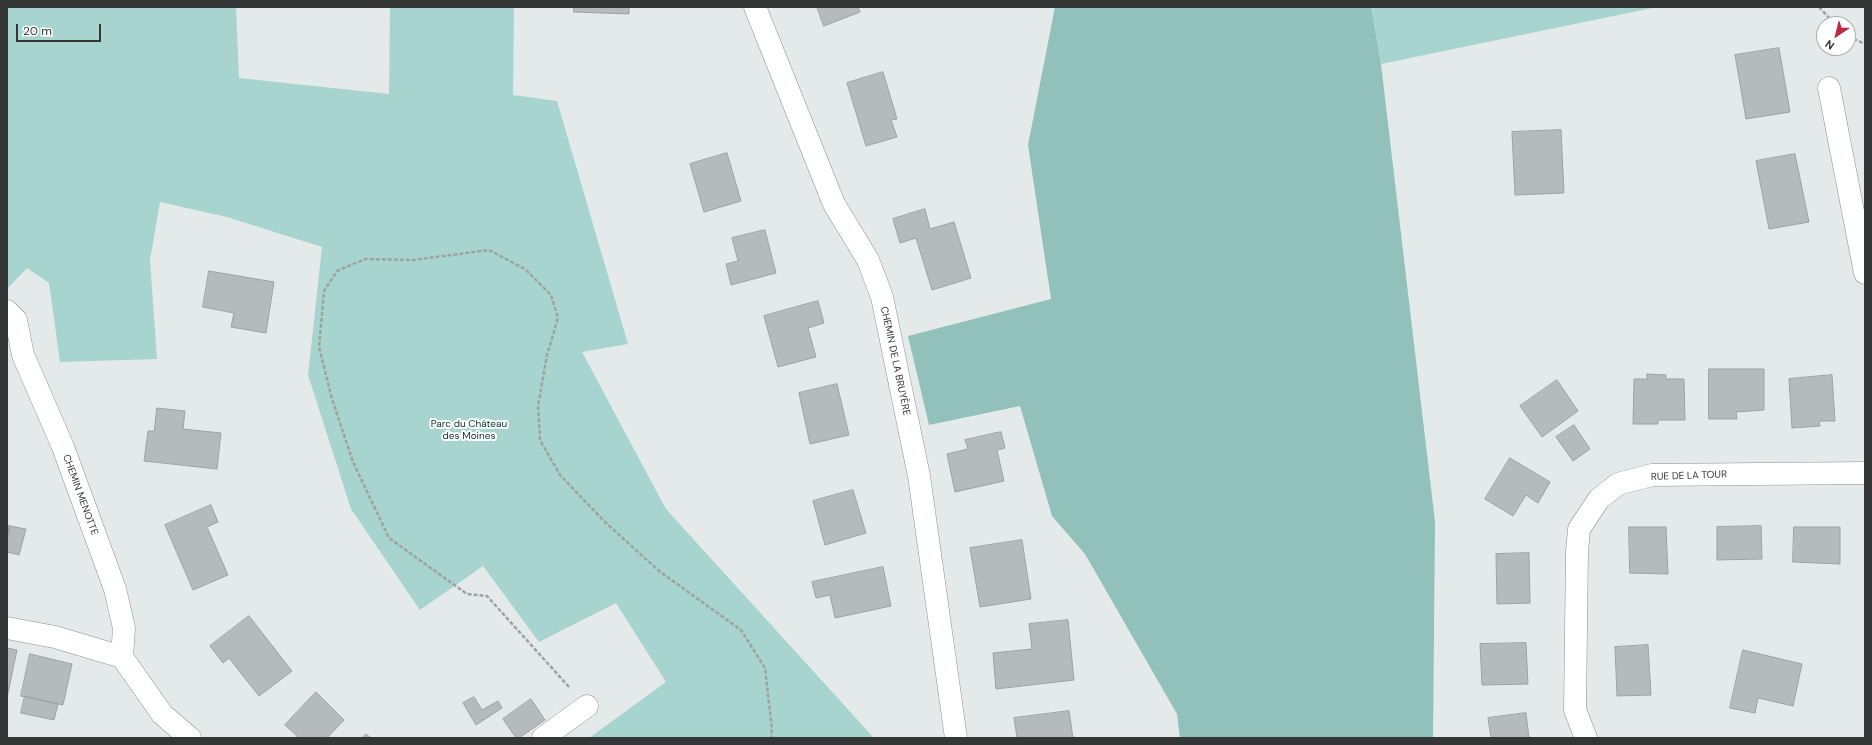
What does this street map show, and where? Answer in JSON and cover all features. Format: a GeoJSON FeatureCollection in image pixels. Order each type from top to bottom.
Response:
{"type":"FeatureCollection","features":[{"type":"Feature","properties":{"kind":"street","name":"CHEMIN DE LA BRUYÈRE"},"geometry":{"type":"LineString","coordinates":[[755,7],[834,204],[868,260],[882,297],[919,476],[956,738]]}},
{"type":"Feature","properties":{"kind":"street"},"geometry":{"type":"LineString","coordinates":[[1829,88],[1865,273]]}},
{"type":"Feature","properties":{"kind":"street","name":"CHEMIN MENOTTE"},"geometry":{"type":"LineString","coordinates":[[7,311],[16,320],[15,352],[63,447],[115,590],[124,628],[122,657]]}},
{"type":"Feature","properties":{"kind":"street","name":"RUE DE LA TOUR"},"geometry":{"type":"LineString","coordinates":[[1586,738],[1575,710],[1577,552],[1579,529],[1599,499],[1618,484],[1652,475],[1865,473]]}},
{"type":"Feature","properties":{"kind":"street"},"geometry":{"type":"LineString","coordinates":[[7,628],[55,637],[122,657],[162,714],[190,738]]}},
{"type":"Feature","properties":{"kind":"street"},"geometry":{"type":"LineString","coordinates":[[543,738],[587,706]]}},
{"type":"Feature","properties":{"kind":"path"},"geometry":{"type":"LineString","coordinates":[[1819,7],[1827,16]]}},
{"type":"Feature","properties":{"kind":"path"},"geometry":{"type":"LineString","coordinates":[[587,706],[487,596],[467,594],[389,538],[353,462],[332,399],[319,347],[324,291],[338,271],[365,259],[413,260],[489,250],[525,269],[551,295],[558,318],[546,355],[538,406],[540,440],[560,475],[605,522],[659,571],[741,630],[766,668],[772,729],[771,738]]}},
{"type":"Feature","properties":{"kind":"green space","name":"Parc du Château des Moines"},"geometry":{"type":"Polygon","coordinates":[[[7,7],[236,7],[239,78],[389,94],[390,7],[514,7],[513,95],[557,101],[628,344],[582,352],[666,509],[874,738],[589,738],[666,682],[616,603],[539,642],[483,566],[420,610],[351,509],[308,375],[322,247],[227,217],[160,202],[150,260],[157,359],[60,362],[49,283],[27,268],[7,289],[7,7]]]}},
{"type":"Feature","properties":{"kind":"green space"},"geometry":{"type":"Polygon","coordinates":[[[1055,7],[1371,7],[1381,64],[1435,522],[1433,738],[1180,738],[1177,714],[1085,554],[1052,516],[1020,406],[929,425],[908,336],[1051,299],[1028,145],[1055,7]]]}},
{"type":"Feature","properties":{"kind":"green space"},"geometry":{"type":"Polygon","coordinates":[[[1371,7],[1657,7],[1381,64],[1371,7]]]}},
{"type":"Feature","properties":{"kind":"building"},"geometry":{"type":"Polygon","coordinates":[[[574,7],[629,7],[629,14],[574,12],[574,7]]]}},
{"type":"Feature","properties":{"kind":"building"},"geometry":{"type":"Polygon","coordinates":[[[817,7],[858,7],[860,12],[824,26],[817,7]]]}},
{"type":"Feature","properties":{"kind":"building"},"geometry":{"type":"Polygon","coordinates":[[[1779,48],[1790,112],[1746,119],[1735,55],[1779,48]]]}},
{"type":"Feature","properties":{"kind":"building"},"geometry":{"type":"Polygon","coordinates":[[[883,72],[897,119],[891,120],[897,137],[866,146],[847,83],[883,72]]]}},
{"type":"Feature","properties":{"kind":"building"},"geometry":{"type":"Polygon","coordinates":[[[1561,130],[1564,193],[1515,195],[1512,132],[1561,130]]]}},
{"type":"Feature","properties":{"kind":"building"},"geometry":{"type":"Polygon","coordinates":[[[727,153],[741,201],[704,212],[690,164],[727,153]]]}},
{"type":"Feature","properties":{"kind":"building"},"geometry":{"type":"Polygon","coordinates":[[[1795,154],[1809,222],[1769,229],[1756,161],[1795,154]]]}},
{"type":"Feature","properties":{"kind":"building"},"geometry":{"type":"Polygon","coordinates":[[[925,209],[930,229],[954,222],[971,278],[932,290],[916,238],[900,243],[893,219],[925,209]]]}},
{"type":"Feature","properties":{"kind":"building"},"geometry":{"type":"Polygon","coordinates":[[[765,230],[776,273],[731,285],[726,264],[738,261],[732,238],[765,230]]]}},
{"type":"Feature","properties":{"kind":"building"},"geometry":{"type":"Polygon","coordinates":[[[209,271],[274,282],[266,333],[231,327],[234,313],[203,307],[209,271]]]}},
{"type":"Feature","properties":{"kind":"building"},"geometry":{"type":"Polygon","coordinates":[[[818,301],[824,323],[808,328],[816,357],[778,367],[764,316],[818,301]]]}},
{"type":"Feature","properties":{"kind":"building"},"geometry":{"type":"Polygon","coordinates":[[[1709,369],[1764,369],[1764,410],[1736,412],[1737,419],[1709,419],[1709,369]]]}},
{"type":"Feature","properties":{"kind":"building"},"geometry":{"type":"Polygon","coordinates":[[[1647,374],[1666,375],[1666,379],[1684,379],[1685,420],[1658,420],[1658,424],[1633,424],[1634,379],[1647,379],[1647,374]]]}},
{"type":"Feature","properties":{"kind":"building"},"geometry":{"type":"Polygon","coordinates":[[[1832,375],[1835,421],[1819,421],[1820,426],[1792,428],[1789,379],[1832,375]]]}},
{"type":"Feature","properties":{"kind":"building"},"geometry":{"type":"Polygon","coordinates":[[[1557,380],[1578,411],[1542,437],[1520,406],[1557,380]]]}},
{"type":"Feature","properties":{"kind":"building"},"geometry":{"type":"Polygon","coordinates":[[[837,384],[849,435],[810,444],[799,393],[837,384]]]}},
{"type":"Feature","properties":{"kind":"building"},"geometry":{"type":"Polygon","coordinates":[[[157,408],[185,411],[183,429],[221,433],[217,469],[144,461],[148,431],[154,431],[157,408]]]}},
{"type":"Feature","properties":{"kind":"building"},"geometry":{"type":"Polygon","coordinates":[[[1574,425],[1590,449],[1573,461],[1556,437],[1574,425]]]}},
{"type":"Feature","properties":{"kind":"building"},"geometry":{"type":"Polygon","coordinates":[[[1001,432],[1005,448],[997,450],[1004,481],[955,492],[947,454],[968,449],[965,440],[1001,432]]]}},
{"type":"Feature","properties":{"kind":"building"},"geometry":{"type":"Polygon","coordinates":[[[1510,458],[1550,482],[1538,503],[1526,495],[1513,516],[1485,499],[1510,458]]]}},
{"type":"Feature","properties":{"kind":"building"},"geometry":{"type":"Polygon","coordinates":[[[853,490],[866,533],[825,545],[813,501],[853,490]]]}},
{"type":"Feature","properties":{"kind":"building"},"geometry":{"type":"Polygon","coordinates":[[[211,505],[218,522],[207,527],[228,575],[193,590],[165,525],[211,505]]]}},
{"type":"Feature","properties":{"kind":"building"},"geometry":{"type":"Polygon","coordinates":[[[7,525],[10,526],[7,539],[7,525]]]}},
{"type":"Feature","properties":{"kind":"building"},"geometry":{"type":"Polygon","coordinates":[[[10,526],[26,529],[19,555],[7,552],[7,539],[10,526]]]}},
{"type":"Feature","properties":{"kind":"building"},"geometry":{"type":"Polygon","coordinates":[[[1761,526],[1762,559],[1717,560],[1717,527],[1761,526]]]}},
{"type":"Feature","properties":{"kind":"building"},"geometry":{"type":"Polygon","coordinates":[[[1629,527],[1666,527],[1668,574],[1630,573],[1629,527]]]}},
{"type":"Feature","properties":{"kind":"building"},"geometry":{"type":"Polygon","coordinates":[[[1794,527],[1840,527],[1840,564],[1793,562],[1794,527]]]}},
{"type":"Feature","properties":{"kind":"building"},"geometry":{"type":"Polygon","coordinates":[[[1022,540],[1031,599],[980,607],[970,548],[1022,540]]]}},
{"type":"Feature","properties":{"kind":"building"},"geometry":{"type":"Polygon","coordinates":[[[1529,553],[1530,603],[1497,604],[1496,554],[1529,553]]]}},
{"type":"Feature","properties":{"kind":"building"},"geometry":{"type":"Polygon","coordinates":[[[883,567],[891,606],[835,618],[830,595],[816,598],[812,582],[883,567]]]}},
{"type":"Feature","properties":{"kind":"building"},"geometry":{"type":"Polygon","coordinates":[[[249,616],[292,671],[259,696],[229,658],[223,663],[210,646],[249,616]]]}},
{"type":"Feature","properties":{"kind":"building"},"geometry":{"type":"Polygon","coordinates":[[[1068,620],[1074,680],[996,689],[993,653],[1032,649],[1029,624],[1068,620]]]}},
{"type":"Feature","properties":{"kind":"building"},"geometry":{"type":"Polygon","coordinates":[[[1526,643],[1528,684],[1482,685],[1480,644],[1526,643]]]}},
{"type":"Feature","properties":{"kind":"building"},"geometry":{"type":"Polygon","coordinates":[[[1648,645],[1651,695],[1617,696],[1615,647],[1648,645]]]}},
{"type":"Feature","properties":{"kind":"building"},"geometry":{"type":"Polygon","coordinates":[[[7,648],[17,650],[7,698],[7,648]]]}},
{"type":"Feature","properties":{"kind":"building"},"geometry":{"type":"Polygon","coordinates":[[[1743,650],[1802,664],[1793,706],[1758,698],[1755,713],[1730,708],[1743,650]]]}},
{"type":"Feature","properties":{"kind":"building"},"geometry":{"type":"Polygon","coordinates":[[[30,654],[72,664],[63,705],[21,696],[30,654]]]}},
{"type":"Feature","properties":{"kind":"building"},"geometry":{"type":"Polygon","coordinates":[[[316,692],[344,720],[327,738],[299,738],[285,725],[316,692]]]}},
{"type":"Feature","properties":{"kind":"building"},"geometry":{"type":"Polygon","coordinates":[[[25,696],[58,704],[54,720],[21,713],[25,696]]]}},
{"type":"Feature","properties":{"kind":"building"},"geometry":{"type":"Polygon","coordinates":[[[474,697],[482,710],[498,701],[502,708],[476,725],[463,703],[474,697]]]}},
{"type":"Feature","properties":{"kind":"building"},"geometry":{"type":"Polygon","coordinates":[[[531,699],[545,720],[519,738],[516,738],[503,719],[531,699]]]}},
{"type":"Feature","properties":{"kind":"building"},"geometry":{"type":"Polygon","coordinates":[[[1069,711],[1073,738],[1017,738],[1014,718],[1069,711]]]}},
{"type":"Feature","properties":{"kind":"building"},"geometry":{"type":"Polygon","coordinates":[[[1526,713],[1529,738],[1491,738],[1488,718],[1526,713]]]}},
{"type":"Feature","properties":{"kind":"building"},"geometry":{"type":"Polygon","coordinates":[[[366,734],[371,738],[362,738],[366,734]]]}}]}
